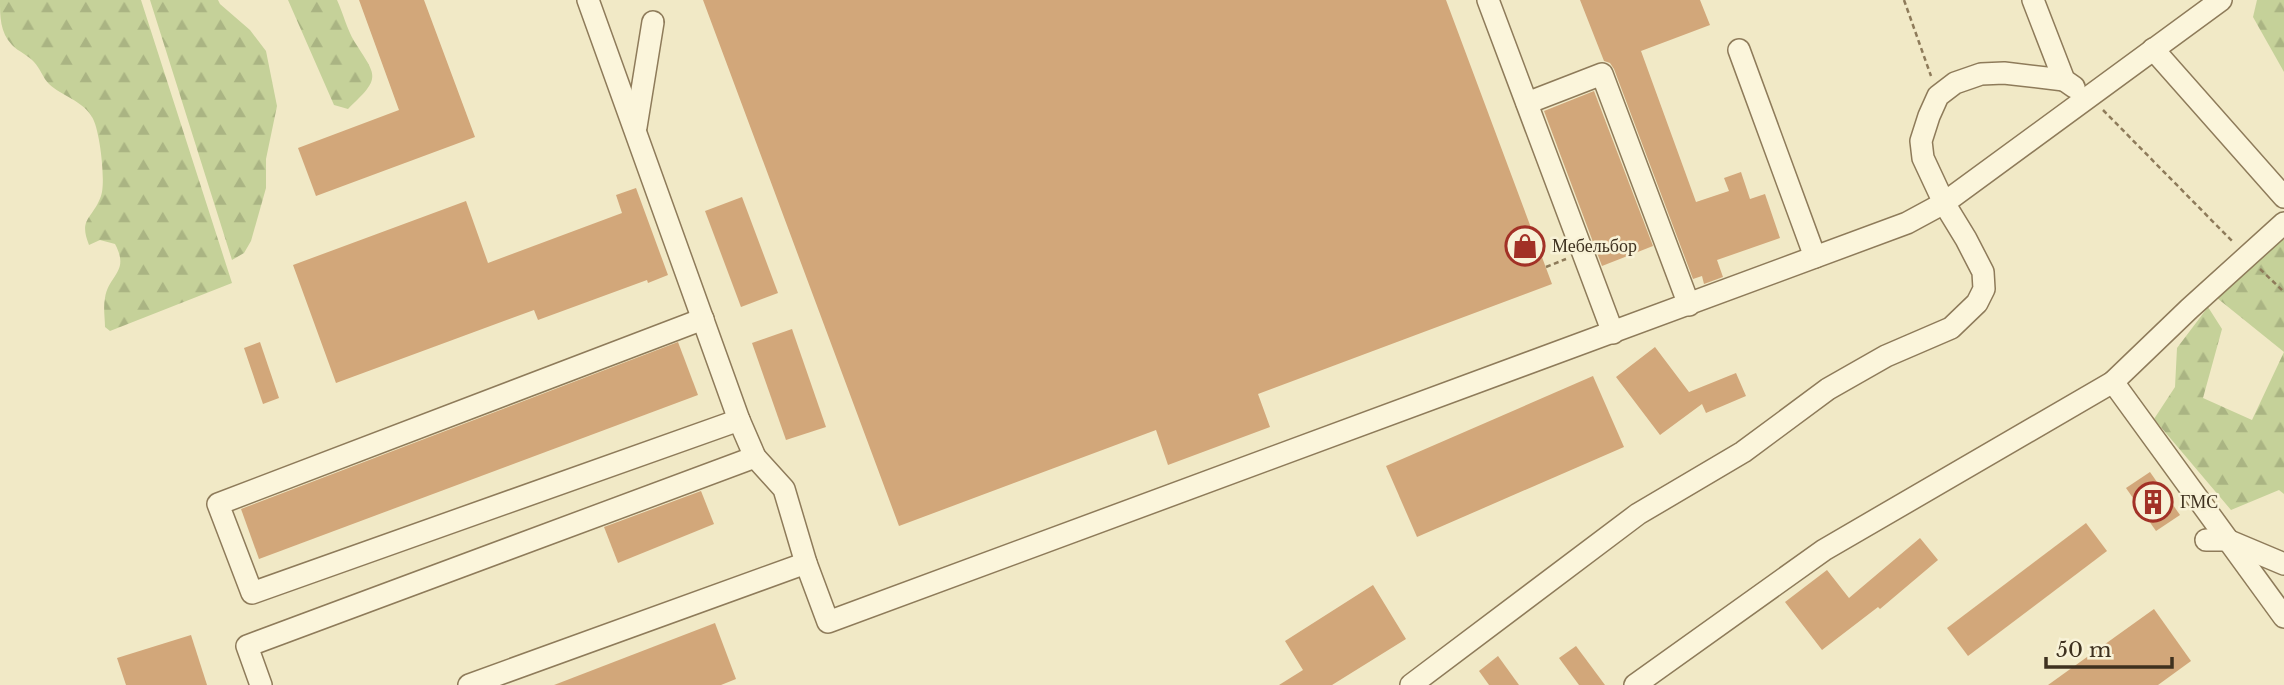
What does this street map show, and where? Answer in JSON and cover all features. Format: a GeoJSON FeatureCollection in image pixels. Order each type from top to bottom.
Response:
{"type":"FeatureCollection","features":[{"type":"Feature","properties":{"kind":"street"},"geometry":{"type":"LineString","coordinates":[[588,0],[739,420],[755,457],[784,489],[806,563],[828,622],[1907,223],[1944,203],[2221,0]]}},
{"type":"Feature","properties":{"kind":"street"},"geometry":{"type":"LineString","coordinates":[[1488,0],[1613,333]]}},
{"type":"Feature","properties":{"kind":"street"},"geometry":{"type":"LineString","coordinates":[[2033,0],[2064,80]]}},
{"type":"Feature","properties":{"kind":"street"},"geometry":{"type":"LineString","coordinates":[[635,131],[653,22]]}},
{"type":"Feature","properties":{"kind":"street"},"geometry":{"type":"LineString","coordinates":[[2153,49],[2284,197]]}},
{"type":"Feature","properties":{"kind":"street"},"geometry":{"type":"LineString","coordinates":[[1739,50],[1815,257]]}},
{"type":"Feature","properties":{"kind":"street"},"geometry":{"type":"LineString","coordinates":[[1412,685],[1638,514],[1743,452],[1828,389],[1886,356],[1951,328],[1977,303],[1983,289],[1983,271],[1944,203],[1923,158],[1922,141],[1928,116],[1938,96],[1955,83],[1980,74],[2004,73],[2064,80],[2091,97]]}},
{"type":"Feature","properties":{"kind":"street"},"geometry":{"type":"LineString","coordinates":[[1527,103],[1602,74],[1689,305]]}},
{"type":"Feature","properties":{"kind":"street"},"geometry":{"type":"LineString","coordinates":[[1635,685],[1824,550],[2113,382],[2284,223]]}},
{"type":"Feature","properties":{"kind":"street"},"geometry":{"type":"LineString","coordinates":[[703,319],[218,504],[252,593],[739,420]]}},
{"type":"Feature","properties":{"kind":"street"},"geometry":{"type":"LineString","coordinates":[[2113,382],[2284,617]]}},
{"type":"Feature","properties":{"kind":"street"},"geometry":{"type":"LineString","coordinates":[[261,685],[247,646],[755,457]]}},
{"type":"Feature","properties":{"kind":"street"},"geometry":{"type":"LineString","coordinates":[[2206,540],[2227,540],[2284,564]]}},
{"type":"Feature","properties":{"kind":"street"},"geometry":{"type":"LineString","coordinates":[[470,685],[806,563]]}},
{"type":"Feature","properties":{"kind":"path"},"geometry":{"type":"LineString","coordinates":[[1904,0],[1938,96]]}},
{"type":"Feature","properties":{"kind":"path"},"geometry":{"type":"LineString","coordinates":[[2091,97],[2284,292]]}},
{"type":"Feature","properties":{"kind":"green space"},"geometry":{"type":"Polygon","coordinates":[[[0,0],[141,0],[232,283],[110,331],[105,327],[105,298],[120,261],[115,244],[100,240],[89,245],[86,236],[86,224],[98,204],[103,180],[95,123],[88,111],[49,84],[34,62],[8,40],[2,24],[0,0]]]}},
{"type":"Feature","properties":{"kind":"green space"},"geometry":{"type":"Polygon","coordinates":[[[150,0],[218,0],[250,30],[266,51],[277,106],[266,159],[266,188],[251,241],[244,253],[232,260],[150,0]]]}},
{"type":"Feature","properties":{"kind":"green space"},"geometry":{"type":"Polygon","coordinates":[[[288,0],[337,0],[352,36],[368,62],[372,76],[367,90],[348,109],[334,105],[288,0]]]}},
{"type":"Feature","properties":{"kind":"green space"},"geometry":{"type":"Polygon","coordinates":[[[2257,0],[2284,0],[2284,72],[2253,17],[2257,0]]]}},
{"type":"Feature","properties":{"kind":"green space"},"geometry":{"type":"Polygon","coordinates":[[[2284,240],[2284,352],[2217,298],[2284,240]]]}},
{"type":"Feature","properties":{"kind":"green space"},"geometry":{"type":"Polygon","coordinates":[[[2208,307],[2222,329],[2203,398],[2252,420],[2284,352],[2284,494],[2279,490],[2231,510],[2154,419],[2175,387],[2177,348],[2208,307]]]}},
{"type":"Feature","properties":{"kind":"building"},"geometry":{"type":"Polygon","coordinates":[[[359,0],[424,0],[475,137],[316,196],[298,148],[399,110],[359,0]]]}},
{"type":"Feature","properties":{"kind":"building"},"geometry":{"type":"Polygon","coordinates":[[[703,0],[1446,0],[1552,284],[1258,394],[1270,427],[1168,465],[1156,430],[899,526],[703,0]]]}},
{"type":"Feature","properties":{"kind":"building"},"geometry":{"type":"Polygon","coordinates":[[[1580,0],[1700,0],[1710,25],[1641,51],[1696,202],[1729,191],[1724,178],[1741,172],[1750,199],[1765,194],[1780,238],[1717,260],[1723,277],[1704,284],[1702,276],[1693,279],[1614,69],[1610,63],[1604,61],[1580,0]]]}},
{"type":"Feature","properties":{"kind":"building"},"geometry":{"type":"Polygon","coordinates":[[[1594,91],[1653,246],[1602,266],[1544,111],[1594,91]]]}},
{"type":"Feature","properties":{"kind":"building"},"geometry":{"type":"Polygon","coordinates":[[[636,188],[668,275],[648,283],[647,280],[538,320],[534,310],[336,383],[293,265],[466,201],[488,263],[622,213],[616,195],[636,188]]]}},
{"type":"Feature","properties":{"kind":"building"},"geometry":{"type":"Polygon","coordinates":[[[742,197],[778,293],[741,307],[705,211],[742,197]]]}},
{"type":"Feature","properties":{"kind":"building"},"geometry":{"type":"Polygon","coordinates":[[[792,329],[826,427],[786,440],[752,343],[792,329]]]}},
{"type":"Feature","properties":{"kind":"building"},"geometry":{"type":"Polygon","coordinates":[[[260,342],[279,398],[263,404],[244,348],[260,342]]]}},
{"type":"Feature","properties":{"kind":"building"},"geometry":{"type":"Polygon","coordinates":[[[678,342],[698,395],[259,559],[241,509],[678,342]]]}},
{"type":"Feature","properties":{"kind":"building"},"geometry":{"type":"Polygon","coordinates":[[[1655,347],[1689,392],[1736,373],[1746,396],[1706,413],[1702,404],[1660,435],[1616,377],[1655,347]]]}},
{"type":"Feature","properties":{"kind":"building"},"geometry":{"type":"Polygon","coordinates":[[[1593,376],[1624,447],[1417,537],[1386,466],[1593,376]]]}},
{"type":"Feature","properties":{"kind":"building","name":"ГМС"},"geometry":{"type":"Polygon","coordinates":[[[2150,472],[2180,515],[2156,531],[2126,488],[2150,472]]]}},
{"type":"Feature","properties":{"kind":"building"},"geometry":{"type":"Polygon","coordinates":[[[701,491],[714,524],[618,563],[604,527],[701,491]]]}},
{"type":"Feature","properties":{"kind":"building"},"geometry":{"type":"Polygon","coordinates":[[[2086,523],[2107,551],[1968,656],[1947,628],[2086,523]]]}},
{"type":"Feature","properties":{"kind":"building"},"geometry":{"type":"Polygon","coordinates":[[[1920,538],[1938,560],[1880,609],[1878,607],[1822,650],[1785,602],[1827,570],[1849,598],[1920,538]]]}},
{"type":"Feature","properties":{"kind":"building"},"geometry":{"type":"Polygon","coordinates":[[[1373,585],[1406,639],[1332,685],[1279,685],[1303,670],[1285,641],[1373,585]]]}},
{"type":"Feature","properties":{"kind":"building"},"geometry":{"type":"Polygon","coordinates":[[[2154,609],[2191,661],[2158,685],[2048,685],[2154,609]]]}},
{"type":"Feature","properties":{"kind":"building"},"geometry":{"type":"Polygon","coordinates":[[[715,623],[736,679],[721,685],[554,685],[715,623]]]}},
{"type":"Feature","properties":{"kind":"building"},"geometry":{"type":"Polygon","coordinates":[[[191,635],[207,685],[126,685],[117,658],[191,635]]]}},
{"type":"Feature","properties":{"kind":"building"},"geometry":{"type":"Polygon","coordinates":[[[1576,646],[1605,685],[1579,685],[1559,658],[1576,646]]]}},
{"type":"Feature","properties":{"kind":"building"},"geometry":{"type":"Polygon","coordinates":[[[1498,656],[1519,685],[1489,685],[1479,671],[1498,656]]]}},
{"type":"Feature","properties":{"kind":"place","name":"Мебельбор"},"geometry":{"type":"Point","coordinates":[1525,246]}},
{"type":"Feature","properties":{"kind":"place","name":"ГМС"},"geometry":{"type":"Point","coordinates":[2153,502]}}]}
